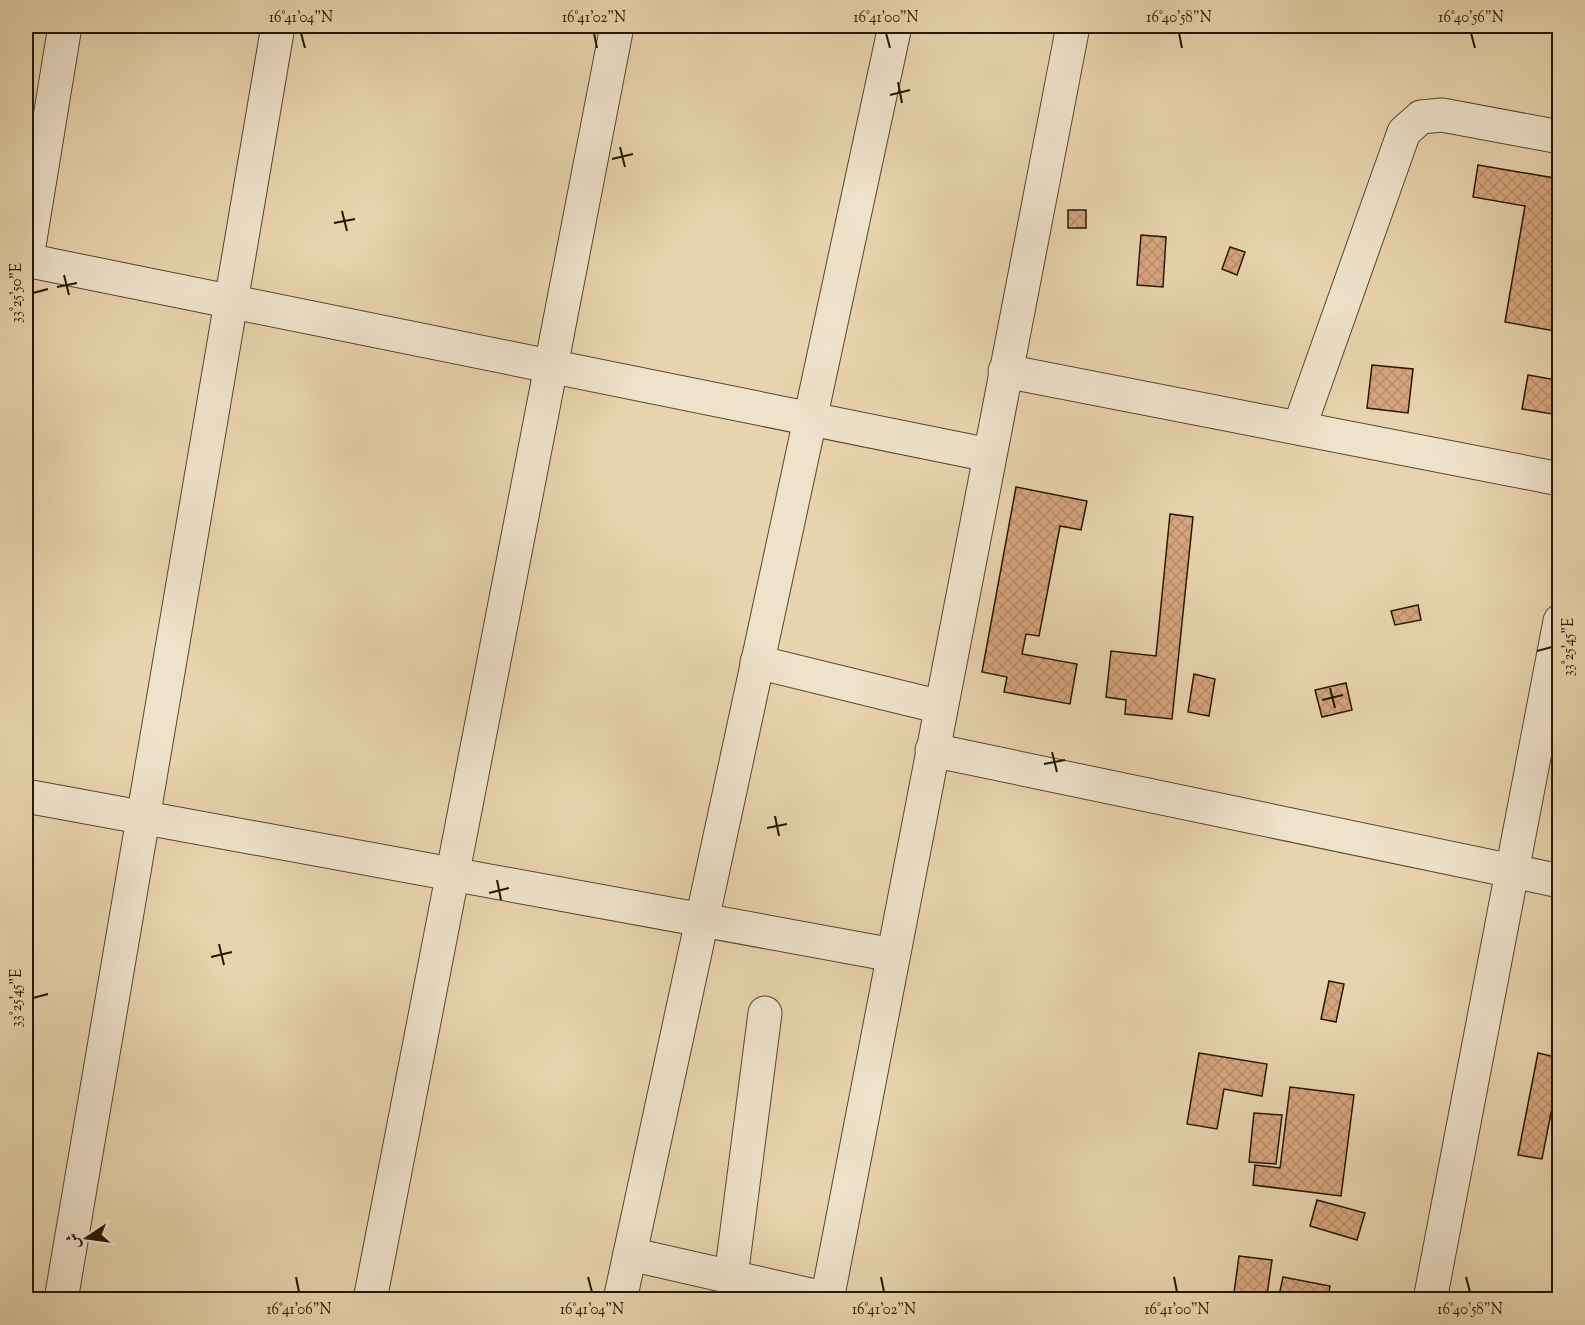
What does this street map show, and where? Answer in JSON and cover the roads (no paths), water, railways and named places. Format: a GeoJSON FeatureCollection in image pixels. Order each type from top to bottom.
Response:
{"type":"FeatureCollection","features":[{"type":"Feature","properties":{"kind":"street"},"geometry":{"type":"LineString","coordinates":[[65,26],[26,262],[231,301],[989,455]]}},
{"type":"Feature","properties":{"kind":"street"},"geometry":{"type":"LineString","coordinates":[[61,1299],[278,26]]}},
{"type":"Feature","properties":{"kind":"street"},"geometry":{"type":"LineString","coordinates":[[370,1299],[617,26]]}},
{"type":"Feature","properties":{"kind":"street"},"geometry":{"type":"LineString","coordinates":[[620,1299],[895,26]]}},
{"type":"Feature","properties":{"kind":"street"},"geometry":{"type":"LineString","coordinates":[[630,1254],[827,1299],[1072,26]]}},
{"type":"Feature","properties":{"kind":"street"},"geometry":{"type":"LineString","coordinates":[[1299,428],[1404,132],[1421,117],[1442,115],[1560,137]]}},
{"type":"Feature","properties":{"kind":"street"},"geometry":{"type":"LineString","coordinates":[[1005,371],[1560,479]]}},
{"type":"Feature","properties":{"kind":"street"},"geometry":{"type":"LineString","coordinates":[[1430,1299],[1560,621]]}},
{"type":"Feature","properties":{"kind":"street"},"geometry":{"type":"LineString","coordinates":[[757,662],[941,707]]}},
{"type":"Feature","properties":{"kind":"street"},"geometry":{"type":"LineString","coordinates":[[932,750],[1560,882]]}},
{"type":"Feature","properties":{"kind":"street"},"geometry":{"type":"LineString","coordinates":[[26,796],[893,955]]}},
{"type":"Feature","properties":{"kind":"street"},"geometry":{"type":"LineString","coordinates":[[731,1277],[765,1013]]}}]}
